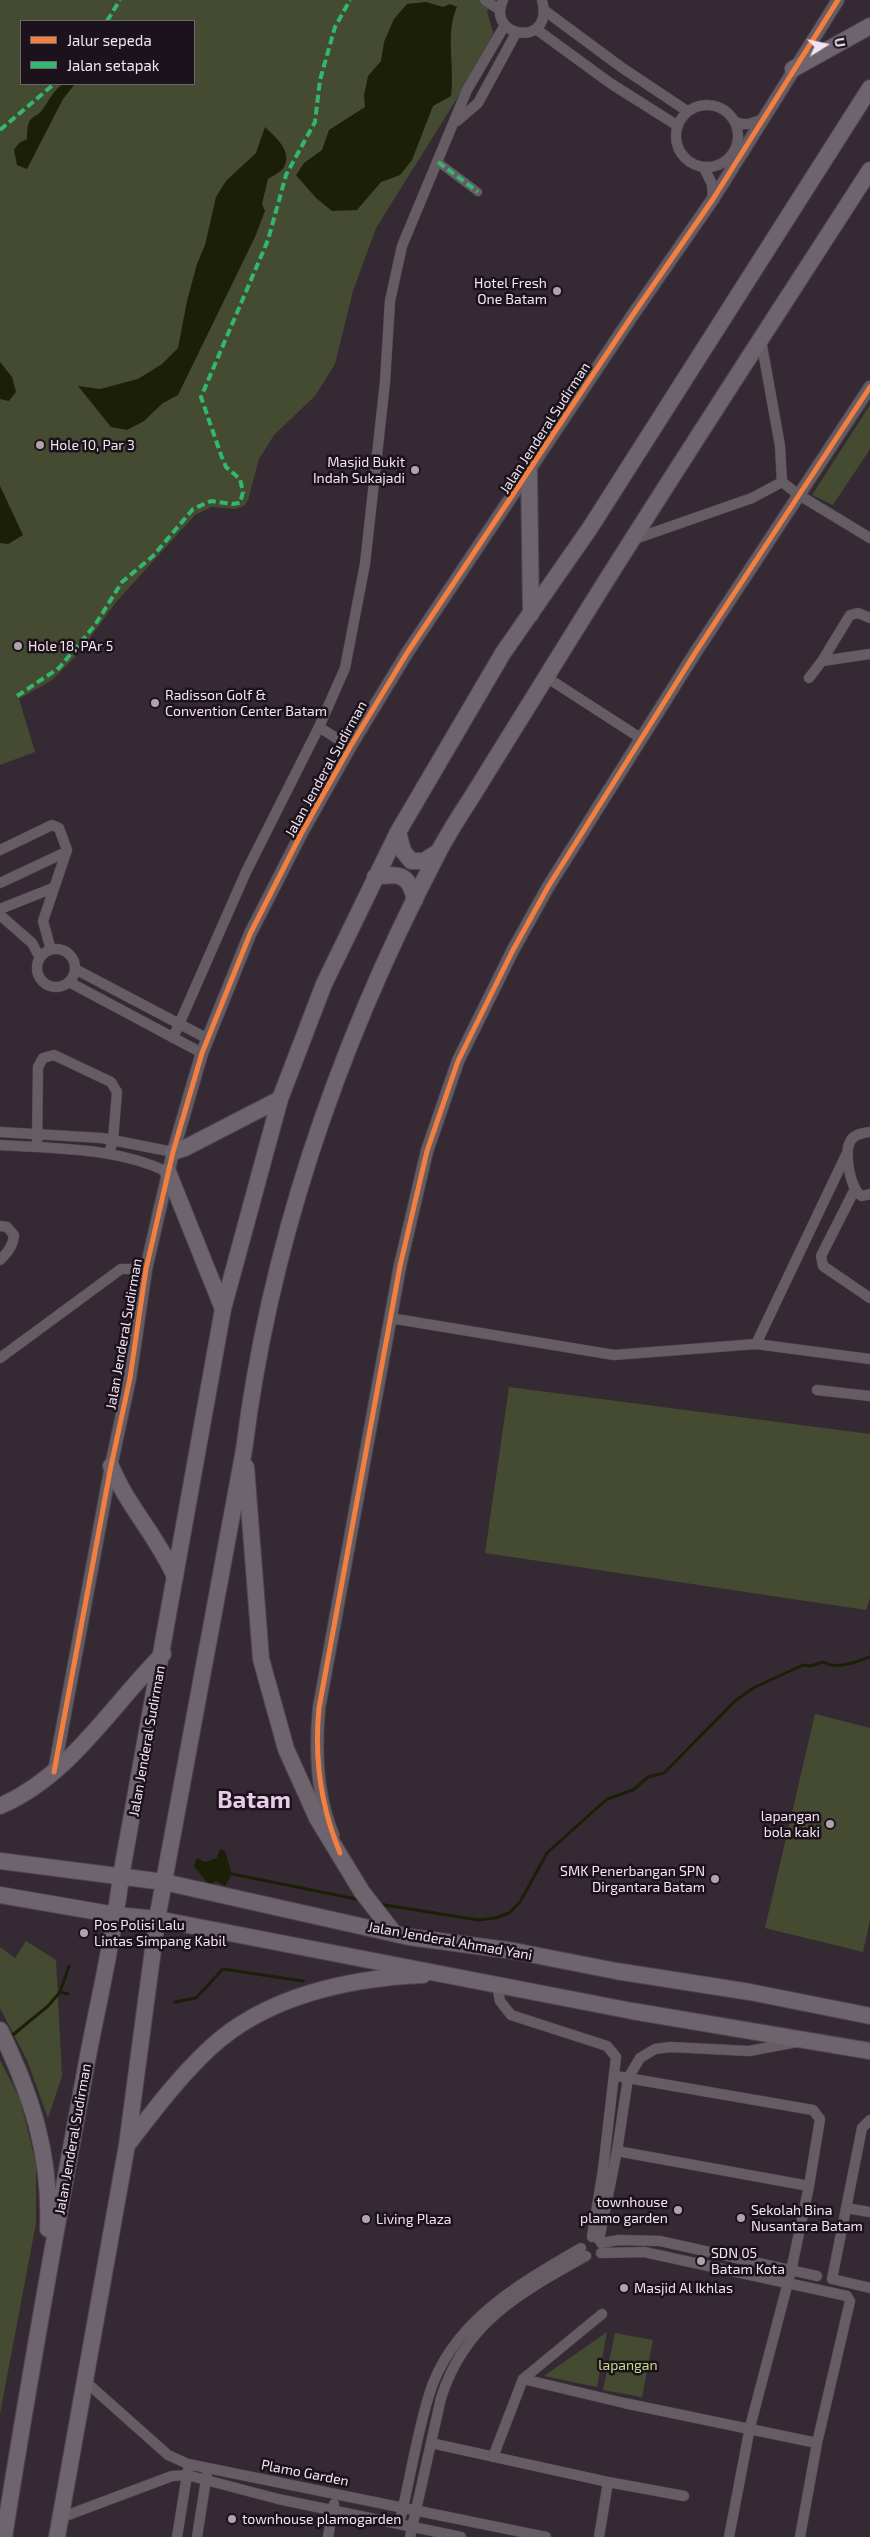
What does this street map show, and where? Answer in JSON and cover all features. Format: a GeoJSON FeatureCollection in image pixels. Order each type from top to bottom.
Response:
{"type":"FeatureCollection","features":[{"type":"Feature","properties":{"kind":"highway"},"geometry":{"type":"LineString","coordinates":[[793,69],[870,26]]}},
{"type":"Feature","properties":{"kind":"highway","name":"Jalan Jenderal Sudirman"},"geometry":{"type":"LineString","coordinates":[[4,2537],[31,2367],[101,1985],[116,1915],[223,1309],[280,1099],[324,984],[398,832],[503,653],[590,528],[870,88]]}},
{"type":"Feature","properties":{"kind":"highway"},"geometry":{"type":"LineString","coordinates":[[57,2537],[127,2145],[157,1919],[244,1450],[252,1384],[266,1311],[304,1168],[336,1079],[371,993],[438,852],[631,540],[870,170]]}},
{"type":"Feature","properties":{"kind":"highway"},"geometry":{"type":"LineString","coordinates":[[529,472],[530,614]]}},
{"type":"Feature","properties":{"kind":"highway"},"geometry":{"type":"LineString","coordinates":[[398,832],[403,851],[410,861],[424,861],[438,852]]}},
{"type":"Feature","properties":{"kind":"highway"},"geometry":{"type":"LineString","coordinates":[[375,877],[394,875],[406,878],[411,883],[415,900]]}},
{"type":"Feature","properties":{"kind":"highway"},"geometry":{"type":"LineString","coordinates":[[173,1152],[185,1148],[280,1099]]}},
{"type":"Feature","properties":{"kind":"highway"},"geometry":{"type":"LineString","coordinates":[[168,1172],[223,1309]]}},
{"type":"Feature","properties":{"kind":"highway"},"geometry":{"type":"LineString","coordinates":[[244,1450],[249,1500],[255,1608],[261,1659],[286,1749],[317,1818],[362,1892],[401,1935],[403,1965]]}},
{"type":"Feature","properties":{"kind":"highway"},"geometry":{"type":"LineString","coordinates":[[110,1466],[116,1480],[159,1546],[175,1577]]}},
{"type":"Feature","properties":{"kind":"highway"},"geometry":{"type":"LineString","coordinates":[[0,1806],[13,1800],[54,1772],[162,1654]]}},
{"type":"Feature","properties":{"kind":"highway","name":"Jalan Jenderal Ahmad Yani"},"geometry":{"type":"LineString","coordinates":[[0,1861],[164,1882],[401,1935],[514,1951],[616,1971],[750,1992],[870,2016]]}},
{"type":"Feature","properties":{"kind":"highway"},"geometry":{"type":"LineString","coordinates":[[0,1894],[116,1915],[157,1919],[403,1965],[632,2011],[870,2051]]}},
{"type":"Feature","properties":{"kind":"highway"},"geometry":{"type":"LineString","coordinates":[[127,2145],[169,2090],[210,2048],[265,2012],[293,1998],[338,1986],[395,1976],[445,1974]]}},
{"type":"Feature","properties":{"kind":"highway"},"geometry":{"type":"LineString","coordinates":[[0,2030],[30,2098],[42,2138],[49,2194],[48,2234],[31,2367]]}},
{"type":"Feature","properties":{"kind":"street"},"geometry":{"type":"LineString","coordinates":[[173,1038],[246,872],[319,728],[345,668],[365,564],[385,382],[390,301],[402,246],[456,121],[467,90],[504,24],[502,5],[485,0]]}},
{"type":"Feature","properties":{"kind":"street","name":"Jalan Jenderal Sudirman"},"geometry":{"type":"LineString","coordinates":[[54,1772],[110,1466],[130,1378],[146,1269],[168,1172],[202,1053],[250,934],[301,834],[350,747],[407,653],[626,324],[714,199],[765,118],[793,69],[838,0]]}},
{"type":"Feature","properties":{"kind":"street"},"geometry":{"type":"LineString","coordinates":[[504,24],[516,33],[523,34],[536,29],[541,24],[543,5]]}},
{"type":"Feature","properties":{"kind":"street"},"geometry":{"type":"LineString","coordinates":[[543,5],[621,67],[687,111]]}},
{"type":"Feature","properties":{"kind":"street"},"geometry":{"type":"LineString","coordinates":[[536,29],[610,83],[678,126]]}},
{"type":"Feature","properties":{"kind":"street"},"geometry":{"type":"LineString","coordinates":[[456,121],[478,103],[516,33]]}},
{"type":"Feature","properties":{"kind":"street"},"geometry":{"type":"LineString","coordinates":[[697,106],[717,106],[726,110],[736,122],[739,137],[732,156],[724,163],[704,168],[694,165],[679,150],[676,140],[678,126],[687,111],[697,106]]}},
{"type":"Feature","properties":{"kind":"street"},"geometry":{"type":"LineString","coordinates":[[736,122],[750,124],[765,118]]}},
{"type":"Feature","properties":{"kind":"street"},"geometry":{"type":"LineString","coordinates":[[438,162],[478,192]]}},
{"type":"Feature","properties":{"kind":"street"},"geometry":{"type":"LineString","coordinates":[[704,168],[712,184],[714,199]]}},
{"type":"Feature","properties":{"kind":"street"},"geometry":{"type":"LineString","coordinates":[[761,340],[780,446],[782,482],[799,495],[870,538]]}},
{"type":"Feature","properties":{"kind":"street"},"geometry":{"type":"LineString","coordinates":[[340,1853],[324,1810],[319,1780],[317,1733],[319,1708],[390,1318],[427,1151],[458,1061],[513,950],[548,887],[870,387]]}},
{"type":"Feature","properties":{"kind":"street"},"geometry":{"type":"LineString","coordinates":[[631,540],[752,498],[782,482]]}},
{"type":"Feature","properties":{"kind":"street"},"geometry":{"type":"LineString","coordinates":[[810,678],[822,662],[850,615],[858,613],[870,618]]}},
{"type":"Feature","properties":{"kind":"street"},"geometry":{"type":"LineString","coordinates":[[822,662],[870,654]]}},
{"type":"Feature","properties":{"kind":"street"},"geometry":{"type":"LineString","coordinates":[[546,676],[642,739]]}},
{"type":"Feature","properties":{"kind":"street"},"geometry":{"type":"LineString","coordinates":[[319,728],[350,747]]}},
{"type":"Feature","properties":{"kind":"street"},"geometry":{"type":"LineString","coordinates":[[0,850],[54,825],[59,828],[67,847],[43,921],[51,950]]}},
{"type":"Feature","properties":{"kind":"street"},"geometry":{"type":"LineString","coordinates":[[0,883],[66,852]]}},
{"type":"Feature","properties":{"kind":"street"},"geometry":{"type":"LineString","coordinates":[[0,909],[53,888]]}},
{"type":"Feature","properties":{"kind":"street"},"geometry":{"type":"LineString","coordinates":[[0,915],[32,943],[40,958]]}},
{"type":"Feature","properties":{"kind":"street"},"geometry":{"type":"LineString","coordinates":[[57,949],[68,953],[72,958],[75,969],[69,982],[58,987],[47,984],[39,975],[38,963],[40,958],[51,950],[57,949]]}},
{"type":"Feature","properties":{"kind":"street"},"geometry":{"type":"LineString","coordinates":[[75,969],[208,1039]]}},
{"type":"Feature","properties":{"kind":"street"},"geometry":{"type":"LineString","coordinates":[[69,982],[202,1053]]}},
{"type":"Feature","properties":{"kind":"street"},"geometry":{"type":"LineString","coordinates":[[37,1148],[38,1067],[43,1058],[54,1055],[111,1082],[115,1086],[117,1092],[113,1140],[109,1153]]}},
{"type":"Feature","properties":{"kind":"street"},"geometry":{"type":"LineString","coordinates":[[0,1132],[113,1140],[140,1147],[173,1152]]}},
{"type":"Feature","properties":{"kind":"street"},"geometry":{"type":"LineString","coordinates":[[756,1344],[846,1155],[850,1140],[858,1134],[870,1132]]}},
{"type":"Feature","properties":{"kind":"street"},"geometry":{"type":"LineString","coordinates":[[0,1145],[109,1153],[168,1172]]}},
{"type":"Feature","properties":{"kind":"street"},"geometry":{"type":"LineString","coordinates":[[846,1155],[855,1189],[862,1196],[870,1194]]}},
{"type":"Feature","properties":{"kind":"street"},"geometry":{"type":"LineString","coordinates":[[855,1189],[821,1256],[823,1266],[870,1298]]}},
{"type":"Feature","properties":{"kind":"street"},"geometry":{"type":"LineString","coordinates":[[0,1226],[7,1226],[14,1235],[8,1252],[0,1260]]}},
{"type":"Feature","properties":{"kind":"street"},"geometry":{"type":"LineString","coordinates":[[0,1358],[121,1269],[146,1269]]}},
{"type":"Feature","properties":{"kind":"street"},"geometry":{"type":"LineString","coordinates":[[390,1318],[614,1355],[756,1344],[870,1359]]}},
{"type":"Feature","properties":{"kind":"street"},"geometry":{"type":"LineString","coordinates":[[818,1390],[870,1396]]}},
{"type":"Feature","properties":{"kind":"street"},"geometry":{"type":"LineString","coordinates":[[497,1985],[500,2001],[511,2015],[607,2046],[616,2057],[608,2170],[598,2243],[592,2258],[583,2252]]}},
{"type":"Feature","properties":{"kind":"street"},"geometry":{"type":"LineString","coordinates":[[608,2170],[617,2151],[628,2078],[640,2058],[655,2049],[670,2047],[749,2051],[807,2039]]}},
{"type":"Feature","properties":{"kind":"street"},"geometry":{"type":"LineString","coordinates":[[616,2076],[813,2110],[820,2118],[809,2186],[788,2285],[750,2427],[729,2537]]}},
{"type":"Feature","properties":{"kind":"street"},"geometry":{"type":"LineString","coordinates":[[870,2120],[862,2128],[832,2279],[870,2288]]}},
{"type":"Feature","properties":{"kind":"street"},"geometry":{"type":"LineString","coordinates":[[617,2151],[809,2186]]}},
{"type":"Feature","properties":{"kind":"street"},"geometry":{"type":"LineString","coordinates":[[846,2208],[870,2212]]}},
{"type":"Feature","properties":{"kind":"street"},"geometry":{"type":"LineString","coordinates":[[598,2243],[619,2240],[660,2241],[817,2276]]}},
{"type":"Feature","properties":{"kind":"street"},"geometry":{"type":"LineString","coordinates":[[583,2252],[583,2241],[598,2243],[788,2285],[847,2296],[850,2301],[817,2443],[800,2537]]}},
{"type":"Feature","properties":{"kind":"street"},"geometry":{"type":"LineString","coordinates":[[411,2532],[446,2383],[470,2339],[479,2328],[512,2301],[583,2252]]}},
{"type":"Feature","properties":{"kind":"street"},"geometry":{"type":"LineString","coordinates":[[399,2524],[429,2395],[448,2354],[472,2322],[492,2305],[583,2252]]}},
{"type":"Feature","properties":{"kind":"street"},"geometry":{"type":"LineString","coordinates":[[493,2457],[523,2379],[602,2314]]}},
{"type":"Feature","properties":{"kind":"street"},"geometry":{"type":"LineString","coordinates":[[523,2379],[624,2403],[750,2427],[817,2443]]}},
{"type":"Feature","properties":{"kind":"street","name":"Plamo Garden"},"geometry":{"type":"LineString","coordinates":[[86,2382],[168,2455],[188,2464],[415,2509],[509,2533],[546,2537]]}},
{"type":"Feature","properties":{"kind":"street"},"geometry":{"type":"LineString","coordinates":[[431,2443],[608,2482],[684,2496]]}},
{"type":"Feature","properties":{"kind":"street"},"geometry":{"type":"LineString","coordinates":[[176,2537],[184,2501],[188,2464]]}},
{"type":"Feature","properties":{"kind":"street"},"geometry":{"type":"LineString","coordinates":[[197,2537],[208,2467]]}},
{"type":"Feature","properties":{"kind":"street","name":"Plamo Garden"},"geometry":{"type":"LineString","coordinates":[[60,2518],[172,2476],[187,2476],[206,2479],[278,2499],[399,2524],[411,2532],[461,2537]]}},
{"type":"Feature","properties":{"kind":"street"},"geometry":{"type":"LineString","coordinates":[[598,2537],[608,2482]]}},
{"type":"Feature","properties":{"kind":"street"},"geometry":{"type":"LineString","coordinates":[[328,2537],[336,2494]]}},
{"type":"Feature","properties":{"kind":"street"},"geometry":{"type":"LineString","coordinates":[[184,2501],[202,2505]]}},
{"type":"Feature","properties":{"kind":"green space"},"geometry":{"type":"Polygon","coordinates":[[[0,0],[494,0],[487,12],[493,32],[493,41],[376,228],[353,291],[335,364],[315,396],[274,435],[259,459],[248,500],[244,506],[235,509],[211,507],[195,515],[117,601],[78,654],[52,680],[19,699],[35,752],[0,765],[0,0]]]}},
{"type":"Feature","properties":{"kind":"green space"},"geometry":{"type":"Polygon","coordinates":[[[870,405],[870,449],[833,505],[812,495],[870,405]]]}},
{"type":"Feature","properties":{"kind":"green space"},"geometry":{"type":"Polygon","coordinates":[[[509,1387],[870,1434],[870,1597],[866,1610],[485,1553],[509,1387]]]}},
{"type":"Feature","properties":{"kind":"green space","name":"lapangan bola kaki"},"geometry":{"type":"Polygon","coordinates":[[[815,1714],[870,1728],[870,1920],[863,1952],[765,1928],[815,1714]]]}},
{"type":"Feature","properties":{"kind":"green space"},"geometry":{"type":"Polygon","coordinates":[[[26,1941],[56,1960],[62,2076],[48,2118],[27,2060],[0,2008],[0,1947],[15,1958],[26,1941]]]}},
{"type":"Feature","properties":{"kind":"green space"},"geometry":{"type":"Polygon","coordinates":[[[0,2060],[20,2099],[36,2164],[36,2223],[0,2414],[0,2060]]]}},
{"type":"Feature","properties":{"kind":"green space"},"geometry":{"type":"Polygon","coordinates":[[[607,2332],[597,2387],[544,2376],[607,2332]]]}},
{"type":"Feature","properties":{"kind":"green space","name":"lapangan"},"geometry":{"type":"Polygon","coordinates":[[[615,2333],[653,2340],[642,2397],[603,2390],[615,2333]]]}},
{"type":"Feature","properties":{"kind":"shaded area"},"geometry":{"type":"Polygon","coordinates":[[[426,2],[443,7],[450,4],[457,7],[453,17],[451,39],[451,96],[433,106],[412,160],[400,175],[381,182],[357,210],[332,211],[316,198],[296,175],[304,163],[322,150],[329,130],[365,107],[364,95],[368,76],[381,61],[384,42],[394,19],[407,4],[426,2]]]}},
{"type":"Feature","properties":{"kind":"shaded area"},"geometry":{"type":"Polygon","coordinates":[[[62,85],[74,85],[63,99],[27,169],[17,165],[14,150],[19,143],[27,139],[30,120],[41,111],[55,91],[62,85]]]}},
{"type":"Feature","properties":{"kind":"shaded area"},"geometry":{"type":"Polygon","coordinates":[[[265,127],[282,145],[285,150],[286,161],[281,171],[268,179],[262,204],[265,211],[255,237],[178,395],[163,403],[144,421],[127,430],[111,427],[78,386],[100,389],[138,379],[162,364],[178,348],[187,301],[197,264],[205,245],[216,197],[226,181],[256,153],[265,127]]]}},
{"type":"Feature","properties":{"kind":"shaded area"},"geometry":{"type":"Polygon","coordinates":[[[0,362],[12,377],[16,392],[9,401],[0,399],[0,362]]]}},
{"type":"Feature","properties":{"kind":"shaded area"},"geometry":{"type":"Polygon","coordinates":[[[0,486],[23,535],[8,544],[0,543],[0,486]]]}},
{"type":"Feature","properties":{"kind":"shaded area"},"geometry":{"type":"Polygon","coordinates":[[[220,1849],[225,1851],[232,1874],[225,1886],[216,1881],[209,1885],[194,1866],[197,1858],[205,1862],[217,1858],[220,1849]]]}},
{"type":"Feature","properties":{"kind":"waterway"},"geometry":{"type":"LineString","coordinates":[[379,1904],[478,1920],[495,1918],[509,1913],[520,1902],[547,1853],[607,1799],[633,1790],[648,1777],[664,1773],[735,1701],[753,1688],[803,1665],[811,1666],[823,1662],[841,1665],[870,1657]]}},
{"type":"Feature","properties":{"kind":"waterway"},"geometry":{"type":"LineString","coordinates":[[232,1874],[361,1900]]}},
{"type":"Feature","properties":{"kind":"waterway"},"geometry":{"type":"LineString","coordinates":[[9,2038],[48,2006],[60,1992],[69,1966]]}},
{"type":"Feature","properties":{"kind":"waterway"},"geometry":{"type":"LineString","coordinates":[[175,2002],[196,1998],[223,1969],[303,1981]]}},
{"type":"Feature","properties":{"kind":"waterway"},"geometry":{"type":"LineString","coordinates":[[60,1992],[68,1994]]}},
{"type":"Feature","properties":{"kind":"marked path"},"geometry":{"type":"LineString","coordinates":[[108,20],[120,0]]}},
{"type":"Feature","properties":{"kind":"marked path"},"geometry":{"type":"LineString","coordinates":[[17,696],[59,668],[95,625],[122,582],[153,556],[193,509],[211,501],[232,504],[240,503],[243,492],[240,479],[226,467],[201,397],[268,240],[286,175],[315,122],[320,80],[335,27],[350,0]]}},
{"type":"Feature","properties":{"kind":"marked path"},"geometry":{"type":"LineString","coordinates":[[0,130],[53,85]]}},
{"type":"Feature","properties":{"kind":"marked path"},"geometry":{"type":"LineString","coordinates":[[438,162],[478,192]]}},
{"type":"Feature","properties":{"kind":"cycle path"},"geometry":{"type":"LineString","coordinates":[[54,1772],[111,1466],[130,1378],[146,1269],[173,1152],[202,1053],[250,934],[301,834],[350,747],[407,653],[632,316],[713,199],[838,0]]}},
{"type":"Feature","properties":{"kind":"cycle path"},"geometry":{"type":"LineString","coordinates":[[340,1853],[333,1835],[320,1782],[317,1745],[319,1708],[400,1266],[427,1151],[458,1061],[513,950],[548,887],[697,650],[870,387]]}},
{"type":"Feature","properties":{"kind":"place","name":"Hotel Fresh One Batam"},"geometry":{"type":"Point","coordinates":[557,291]}},
{"type":"Feature","properties":{"kind":"place","name":"Hole 10, Par 3"},"geometry":{"type":"Point","coordinates":[40,445]}},
{"type":"Feature","properties":{"kind":"place","name":"Masjid Bukit Indah Sukajadi"},"geometry":{"type":"Point","coordinates":[415,470]}},
{"type":"Feature","properties":{"kind":"place","name":"Hole 18, PAr 5"},"geometry":{"type":"Point","coordinates":[18,646]}},
{"type":"Feature","properties":{"kind":"place","name":"Radisson Golf & Convention Center Batam"},"geometry":{"type":"Point","coordinates":[155,703]}},
{"type":"Feature","properties":{"kind":"place","name":"lapangan bola kaki"},"geometry":{"type":"Point","coordinates":[830,1824]}},
{"type":"Feature","properties":{"kind":"place","name":"SMK Penerbangan SPN Dirgantara Batam"},"geometry":{"type":"Point","coordinates":[715,1879]}},
{"type":"Feature","properties":{"kind":"place","name":"Pos Polisi Lalu Lintas Simpang Kabil"},"geometry":{"type":"Point","coordinates":[84,1933]}},
{"type":"Feature","properties":{"kind":"place","name":"townhouse plamo garden"},"geometry":{"type":"Point","coordinates":[678,2210]}},
{"type":"Feature","properties":{"kind":"place","name":"Sekolah Bina Nusantara Batam"},"geometry":{"type":"Point","coordinates":[741,2218]}},
{"type":"Feature","properties":{"kind":"place","name":"Living Plaza"},"geometry":{"type":"Point","coordinates":[366,2219]}},
{"type":"Feature","properties":{"kind":"place","name":"SDN 05 Batam Kota"},"geometry":{"type":"Point","coordinates":[701,2261]}},
{"type":"Feature","properties":{"kind":"place","name":"Masjid Al Ikhlas"},"geometry":{"type":"Point","coordinates":[624,2288]}},
{"type":"Feature","properties":{"kind":"place","name":"townhouse plamogarden"},"geometry":{"type":"Point","coordinates":[232,2519]}},
{"type":"Feature","properties":{"kind":"district","name":"Batam"},"geometry":{"type":"Point","coordinates":[254,1800]}}]}
